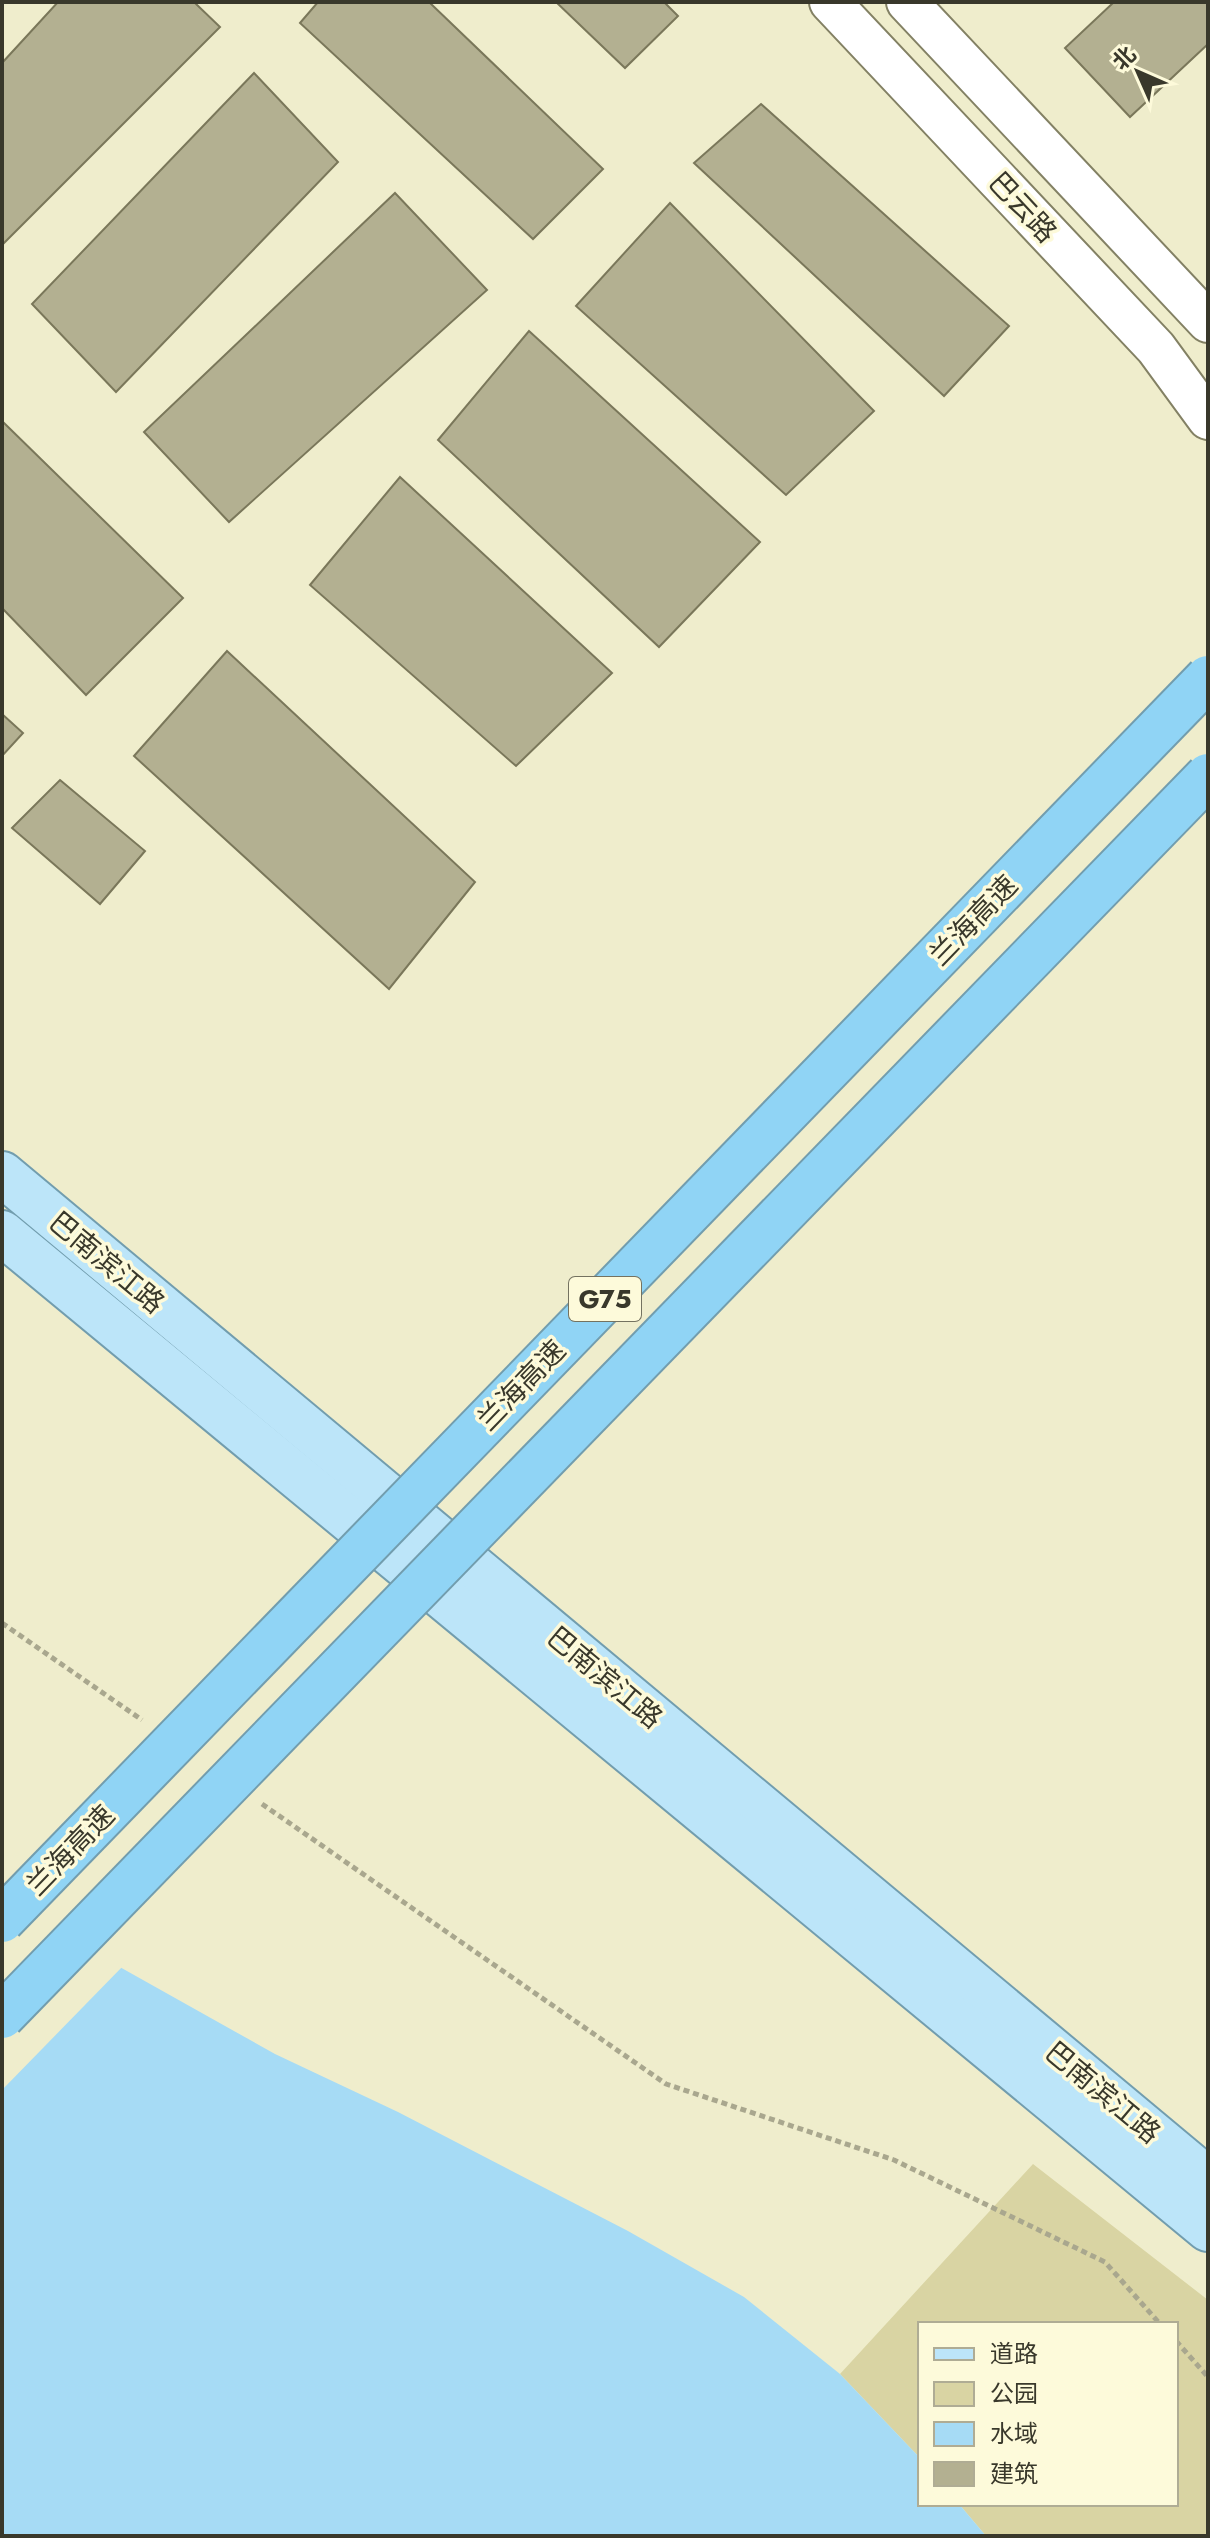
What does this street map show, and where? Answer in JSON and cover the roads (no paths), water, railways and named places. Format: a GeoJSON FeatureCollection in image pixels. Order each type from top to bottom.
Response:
{"type":"FeatureCollection","features":[{"type":"Feature","properties":{"kind":"highway","name":"兰海高速"},"geometry":{"type":"LineString","coordinates":[[2,1920],[1208,678]]}},
{"type":"Feature","properties":{"kind":"highway","name":"G75"},"geometry":{"type":"LineString","coordinates":[[2,2016],[1208,776]]}},
{"type":"Feature","properties":{"kind":"main road","name":"巴南滨江路"},"geometry":{"type":"LineString","coordinates":[[2,1174],[1208,2180]]}},
{"type":"Feature","properties":{"kind":"main road","name":"巴南滨江路"},"geometry":{"type":"LineString","coordinates":[[2,1233],[1208,2229]]}},
{"type":"Feature","properties":{"kind":"street","name":"巴云路"},"geometry":{"type":"LineString","coordinates":[[830,2],[1156,348],[1208,419]]}},
{"type":"Feature","properties":{"kind":"street","name":"巴云路"},"geometry":{"type":"LineString","coordinates":[[907,2],[1208,322]]}},
{"type":"Feature","properties":{"kind":"water"},"geometry":{"type":"Polygon","coordinates":[[[2,1893],[118,1966],[275,2054],[398,2112],[628,2231],[744,2297],[840,2374],[918,2456],[918,2506],[961,2506],[986,2536],[2,2536],[2,1893]]]}}]}
